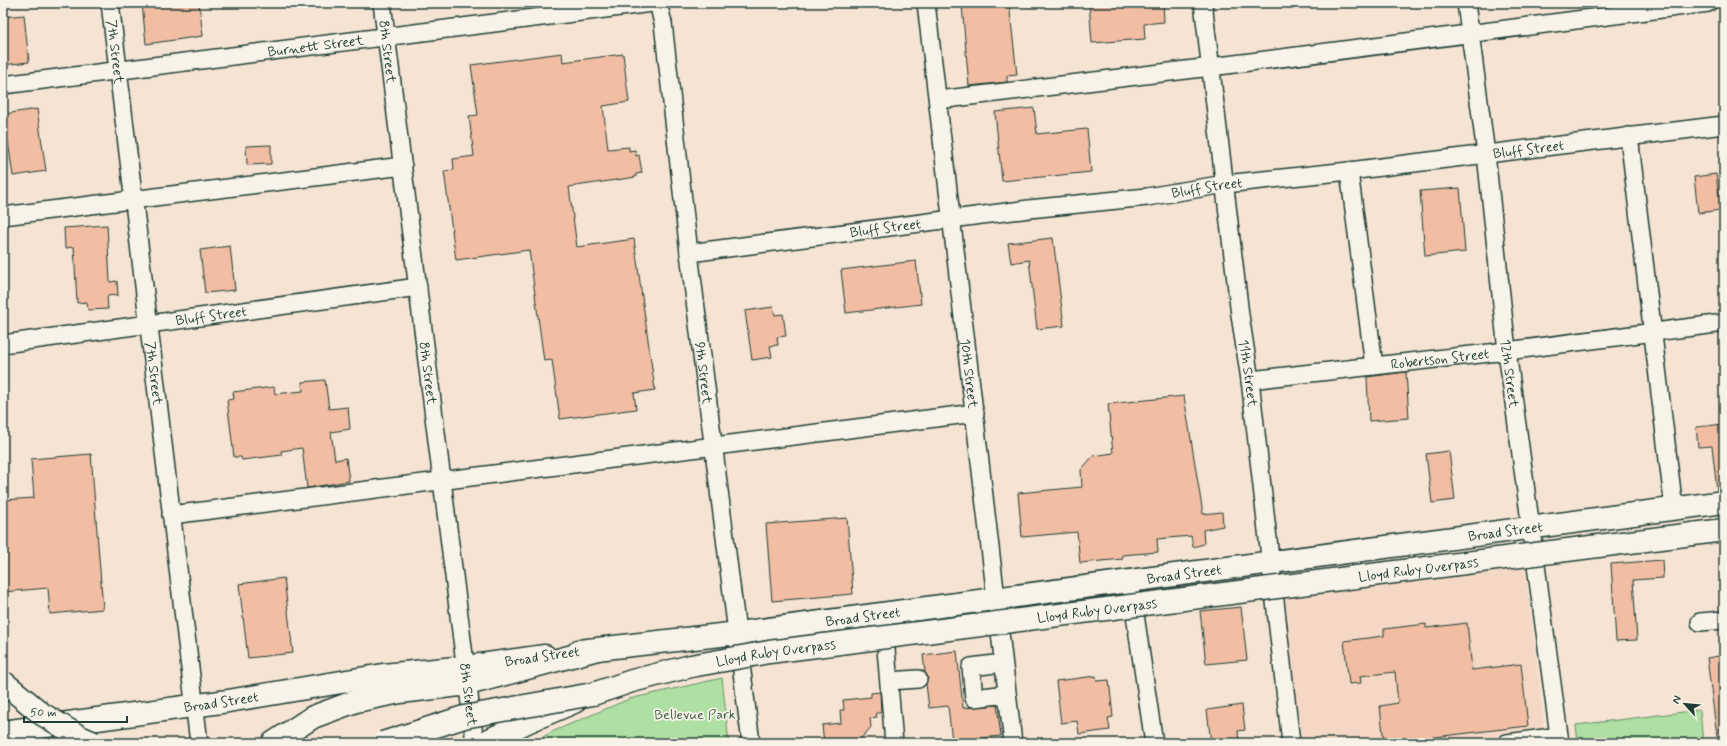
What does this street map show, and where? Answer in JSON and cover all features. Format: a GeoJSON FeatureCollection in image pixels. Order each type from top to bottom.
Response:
{"type":"FeatureCollection","features":[{"type":"Feature","properties":{"kind":"main road","name":"Broad Street"},"geometry":{"type":"LineString","coordinates":[[3,732],[228,701],[383,675],[467,675],[598,649],[738,633],[1724,502]]}},
{"type":"Feature","properties":{"kind":"main road","name":"Lloyd Ruby Overpass"},"geometry":{"type":"LineString","coordinates":[[483,743],[529,720],[593,694],[691,666],[770,652],[1724,530]]}},
{"type":"Feature","properties":{"kind":"main road"},"geometry":{"type":"LineString","coordinates":[[273,743],[314,717],[356,701],[400,692],[467,675]]}},
{"type":"Feature","properties":{"kind":"main road"},"geometry":{"type":"LineString","coordinates":[[3,682],[42,714],[80,738],[94,743]]}},
{"type":"Feature","properties":{"kind":"main road"},"geometry":{"type":"LineString","coordinates":[[383,743],[464,717],[593,694]]}},
{"type":"Feature","properties":{"kind":"street","name":"7th Street"},"geometry":{"type":"LineString","coordinates":[[110,3],[193,705],[199,743]]}},
{"type":"Feature","properties":{"kind":"street","name":"8th Street"},"geometry":{"type":"LineString","coordinates":[[382,3],[475,743]]}},
{"type":"Feature","properties":{"kind":"street","name":"Burnett Street"},"geometry":{"type":"LineString","coordinates":[[3,85],[652,3]]}},
{"type":"Feature","properties":{"kind":"street","name":"9th Street"},"geometry":{"type":"LineString","coordinates":[[658,3],[663,22],[689,253],[751,743]]}},
{"type":"Feature","properties":{"kind":"street","name":"10th Street"},"geometry":{"type":"LineString","coordinates":[[926,3],[1013,743]]}},
{"type":"Feature","properties":{"kind":"street","name":"11th Street"},"geometry":{"type":"LineString","coordinates":[[1203,3],[1250,380],[1291,743]]}},
{"type":"Feature","properties":{"kind":"street","name":"12th Street"},"geometry":{"type":"LineString","coordinates":[[1466,3],[1486,154],[1507,351],[1559,740]]}},
{"type":"Feature","properties":{"kind":"street"},"geometry":{"type":"LineString","coordinates":[[938,100],[1211,67],[1708,3]]}},
{"type":"Feature","properties":{"kind":"street","name":"Bluff Street"},"geometry":{"type":"LineString","coordinates":[[689,253],[1148,197],[1225,184],[1349,171],[1724,125]]}},
{"type":"Feature","properties":{"kind":"street"},"geometry":{"type":"LineString","coordinates":[[1629,136],[1674,509]]}},
{"type":"Feature","properties":{"kind":"street"},"geometry":{"type":"LineString","coordinates":[[3,216],[403,166]]}},
{"type":"Feature","properties":{"kind":"street"},"geometry":{"type":"LineString","coordinates":[[1349,171],[1374,366]]}},
{"type":"Feature","properties":{"kind":"street","name":"Bluff Street"},"geometry":{"type":"LineString","coordinates":[[3,344],[418,287]]}},
{"type":"Feature","properties":{"kind":"street","name":"Robertson Street"},"geometry":{"type":"LineString","coordinates":[[1250,380],[1507,351],[1724,323]]}},
{"type":"Feature","properties":{"kind":"street"},"geometry":{"type":"LineString","coordinates":[[171,515],[975,413]]}},
{"type":"Feature","properties":{"kind":"street"},"geometry":{"type":"LineString","coordinates":[[1130,581],[1154,743]]}},
{"type":"Feature","properties":{"kind":"street"},"geometry":{"type":"LineString","coordinates":[[883,614],[894,743]]}},
{"type":"Feature","properties":{"kind":"street"},"geometry":{"type":"LineString","coordinates":[[1700,622],[1724,620]]}},
{"type":"Feature","properties":{"kind":"street"},"geometry":{"type":"LineString","coordinates":[[1004,663],[971,667],[974,698],[1007,694]]}},
{"type":"Feature","properties":{"kind":"street"},"geometry":{"type":"LineString","coordinates":[[889,681],[918,679]]}},
{"type":"Feature","properties":{"kind":"street"},"geometry":{"type":"LineString","coordinates":[[1507,743],[1559,740]]}},
{"type":"Feature","properties":{"kind":"shaded area"},"geometry":{"type":"Polygon","coordinates":[[[1525,568],[1545,734],[1472,743],[1298,743],[1281,598],[1525,568]]]}},
{"type":"Feature","properties":{"kind":"green space","name":"Bellevue Park"},"geometry":{"type":"Polygon","coordinates":[[[722,678],[729,743],[531,743],[554,731],[629,699],[722,678]]]}},
{"type":"Feature","properties":{"kind":"green space"},"geometry":{"type":"Polygon","coordinates":[[[1700,710],[1703,743],[1578,743],[1576,725],[1700,710]]]}},
{"type":"Feature","properties":{"kind":"building"},"geometry":{"type":"Polygon","coordinates":[[[142,3],[199,3],[203,36],[146,44],[142,3]]]}},
{"type":"Feature","properties":{"kind":"building"},"geometry":{"type":"Polygon","coordinates":[[[1009,3],[1017,75],[1007,76],[1007,82],[969,86],[962,5],[1009,3]]]}},
{"type":"Feature","properties":{"kind":"building"},"geometry":{"type":"Polygon","coordinates":[[[1089,3],[1163,3],[1164,22],[1144,24],[1145,39],[1092,43],[1089,3]]]}},
{"type":"Feature","properties":{"kind":"building"},"geometry":{"type":"Polygon","coordinates":[[[24,15],[29,62],[3,65],[3,17],[24,15]]]}},
{"type":"Feature","properties":{"kind":"building"},"geometry":{"type":"Polygon","coordinates":[[[562,53],[563,62],[623,54],[629,102],[603,106],[608,149],[629,147],[629,151],[635,150],[636,156],[639,155],[642,173],[636,174],[636,177],[569,187],[577,247],[634,239],[655,390],[634,393],[636,409],[560,419],[552,360],[544,361],[529,250],[456,260],[444,171],[454,170],[453,159],[474,156],[469,116],[478,115],[471,65],[562,53]]]}},
{"type":"Feature","properties":{"kind":"building"},"geometry":{"type":"Polygon","coordinates":[[[1034,108],[1037,134],[1087,129],[1091,172],[1002,181],[995,112],[1034,108]]]}},
{"type":"Feature","properties":{"kind":"building"},"geometry":{"type":"Polygon","coordinates":[[[37,109],[46,171],[13,176],[4,114],[37,109]]]}},
{"type":"Feature","properties":{"kind":"building"},"geometry":{"type":"Polygon","coordinates":[[[271,145],[271,164],[247,165],[246,146],[271,145]]]}},
{"type":"Feature","properties":{"kind":"building"},"geometry":{"type":"Polygon","coordinates":[[[1716,174],[1721,210],[1698,213],[1694,177],[1716,174]]]}},
{"type":"Feature","properties":{"kind":"building"},"geometry":{"type":"Polygon","coordinates":[[[1460,188],[1465,252],[1425,256],[1420,191],[1460,188]]]}},
{"type":"Feature","properties":{"kind":"building"},"geometry":{"type":"Polygon","coordinates":[[[107,225],[110,282],[117,281],[118,295],[107,296],[108,309],[88,310],[87,302],[77,303],[74,247],[65,248],[64,228],[107,225]]]}},
{"type":"Feature","properties":{"kind":"building"},"geometry":{"type":"Polygon","coordinates":[[[1053,238],[1064,326],[1037,329],[1029,260],[1011,263],[1008,243],[1053,238]]]}},
{"type":"Feature","properties":{"kind":"building"},"geometry":{"type":"Polygon","coordinates":[[[230,246],[235,290],[205,293],[200,250],[230,246]]]}},
{"type":"Feature","properties":{"kind":"building"},"geometry":{"type":"Polygon","coordinates":[[[916,261],[921,304],[846,313],[841,270],[916,261]]]}},
{"type":"Feature","properties":{"kind":"building"},"geometry":{"type":"Polygon","coordinates":[[[773,307],[775,315],[783,314],[786,336],[777,337],[778,345],[770,346],[772,357],[752,360],[745,311],[773,307]]]}},
{"type":"Feature","properties":{"kind":"building"},"geometry":{"type":"Polygon","coordinates":[[[1406,372],[1409,418],[1369,421],[1367,377],[1406,372]]]}},
{"type":"Feature","properties":{"kind":"building"},"geometry":{"type":"Polygon","coordinates":[[[325,380],[329,409],[348,407],[350,429],[331,432],[335,460],[346,458],[349,481],[307,488],[302,448],[281,451],[282,455],[242,460],[241,457],[234,457],[227,400],[234,399],[233,392],[274,387],[275,394],[303,391],[302,382],[325,380]]]}},
{"type":"Feature","properties":{"kind":"building"},"geometry":{"type":"Polygon","coordinates":[[[1184,396],[1203,514],[1222,512],[1223,526],[1203,530],[1204,544],[1193,547],[1191,536],[1157,539],[1158,552],[1122,555],[1123,559],[1080,563],[1077,532],[1022,537],[1018,493],[1082,487],[1081,470],[1093,456],[1113,453],[1108,404],[1184,396]]]}},
{"type":"Feature","properties":{"kind":"building"},"geometry":{"type":"Polygon","coordinates":[[[1724,424],[1724,490],[1717,490],[1712,446],[1698,447],[1696,427],[1724,424]]]}},
{"type":"Feature","properties":{"kind":"building"},"geometry":{"type":"Polygon","coordinates":[[[1449,451],[1455,500],[1432,503],[1426,454],[1449,451]]]}},
{"type":"Feature","properties":{"kind":"building"},"geometry":{"type":"Polygon","coordinates":[[[91,454],[103,609],[50,614],[48,588],[3,592],[3,500],[34,498],[31,459],[91,454]]]}},
{"type":"Feature","properties":{"kind":"building"},"geometry":{"type":"Polygon","coordinates":[[[847,518],[853,594],[772,601],[766,524],[847,518]]]}},
{"type":"Feature","properties":{"kind":"building"},"geometry":{"type":"Polygon","coordinates":[[[1662,560],[1663,578],[1633,580],[1637,640],[1616,641],[1611,564],[1662,560]]]}},
{"type":"Feature","properties":{"kind":"building"},"geometry":{"type":"Polygon","coordinates":[[[284,578],[293,653],[248,658],[239,584],[284,578]]]}},
{"type":"Feature","properties":{"kind":"building"},"geometry":{"type":"Polygon","coordinates":[[[1241,607],[1247,660],[1206,664],[1200,611],[1241,607]]]}},
{"type":"Feature","properties":{"kind":"building"},"geometry":{"type":"Polygon","coordinates":[[[1467,623],[1472,670],[1521,664],[1528,726],[1384,743],[1380,706],[1398,703],[1395,672],[1360,676],[1361,683],[1349,684],[1344,641],[1384,636],[1384,629],[1426,624],[1426,628],[1467,623]]]}},
{"type":"Feature","properties":{"kind":"building"},"geometry":{"type":"Polygon","coordinates":[[[957,651],[963,708],[997,705],[1001,736],[952,741],[948,706],[929,708],[926,684],[928,678],[925,672],[923,655],[957,651]]]}},
{"type":"Feature","properties":{"kind":"building"},"geometry":{"type":"Polygon","coordinates":[[[1724,655],[1724,736],[1717,736],[1707,658],[1724,655]]]}},
{"type":"Feature","properties":{"kind":"building"},"geometry":{"type":"Polygon","coordinates":[[[1096,676],[1097,681],[1109,680],[1113,717],[1108,718],[1110,730],[1079,734],[1077,721],[1061,723],[1056,681],[1096,676]]]}},
{"type":"Feature","properties":{"kind":"building"},"geometry":{"type":"Polygon","coordinates":[[[880,692],[881,713],[876,713],[877,717],[870,718],[871,727],[858,742],[824,743],[822,725],[841,723],[840,710],[844,710],[843,700],[871,697],[871,693],[880,692]]]}},
{"type":"Feature","properties":{"kind":"building"},"geometry":{"type":"Polygon","coordinates":[[[1242,705],[1245,730],[1238,731],[1239,743],[1211,743],[1207,710],[1242,705]]]}}]}
